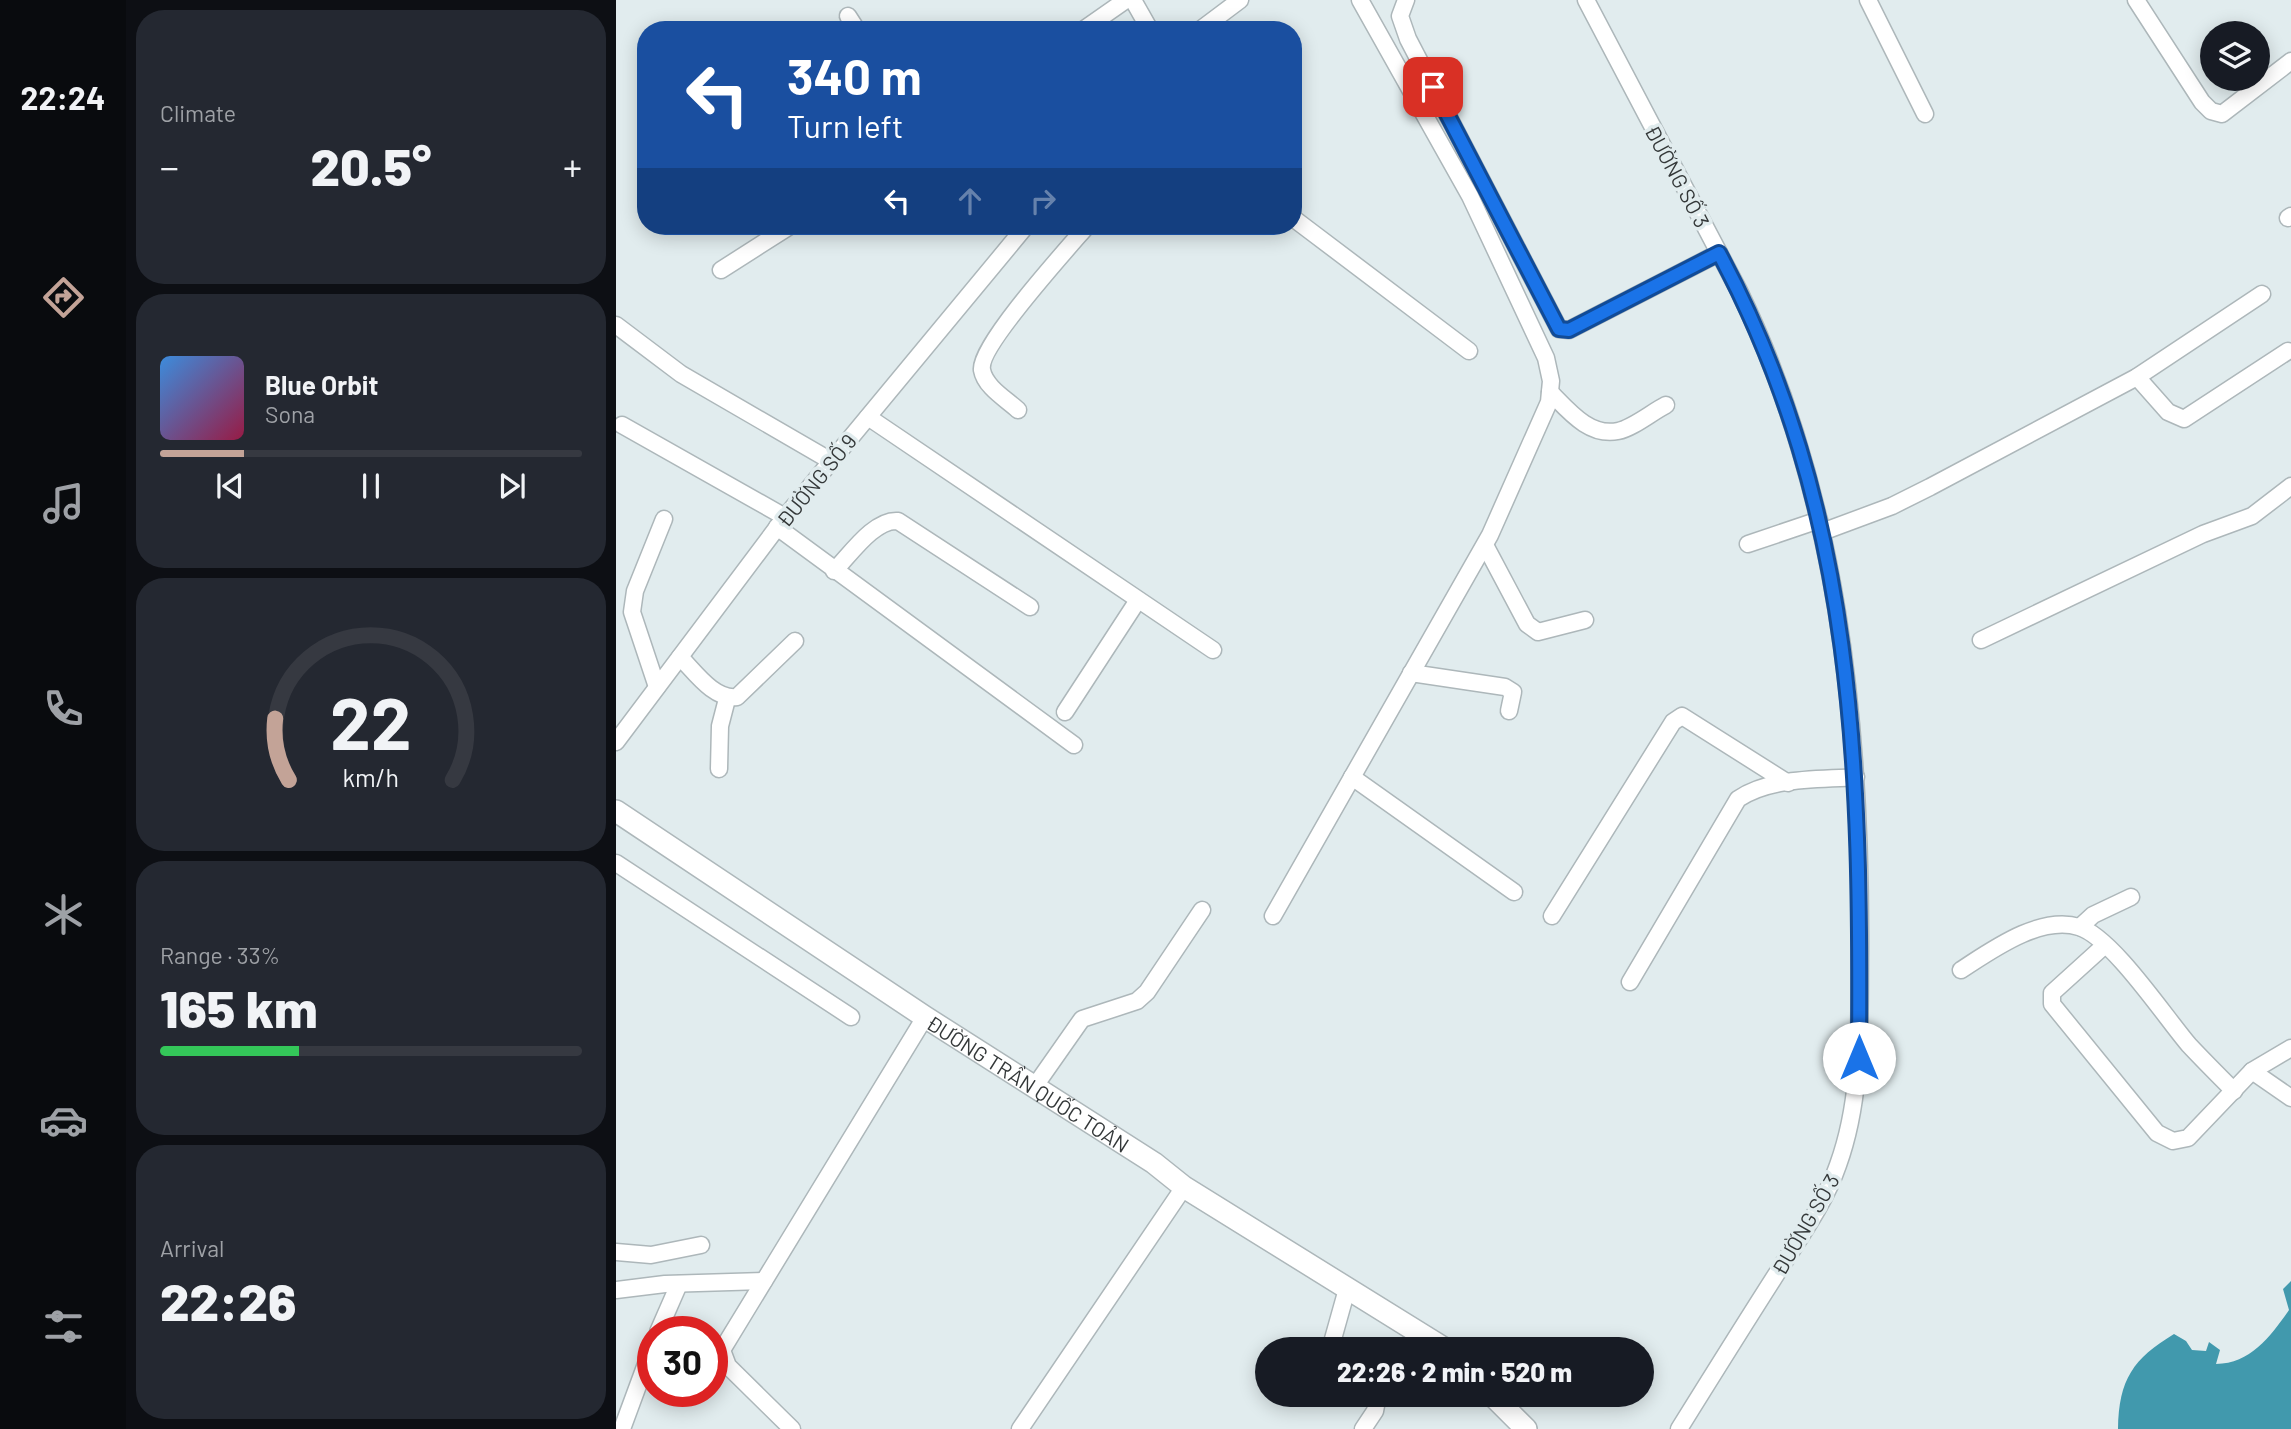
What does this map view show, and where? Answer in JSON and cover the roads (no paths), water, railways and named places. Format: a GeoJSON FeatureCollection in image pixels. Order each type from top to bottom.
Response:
{"type":"FeatureCollection","features":[{"type":"Feature","properties":{"kind":"main road","name":"ĐƯỜNG TRẦN QUỐC TOẢN"},"geometry":{"type":"LineString","coordinates":[[616,811],[925,1017],[1154,1163],[1184,1187],[1426,1337]]}},
{"type":"Feature","properties":{"kind":"main road"},"geometry":{"type":"LineString","coordinates":[[1504,1407],[1526,1429]]}},
{"type":"Feature","properties":{"kind":"street"},"geometry":{"type":"LineString","coordinates":[[1096,21],[1126,0]]}},
{"type":"Feature","properties":{"kind":"street"},"geometry":{"type":"LineString","coordinates":[[1133,0],[1145,21]]}},
{"type":"Feature","properties":{"kind":"street"},"geometry":{"type":"LineString","coordinates":[[1212,21],[1240,0]]}},
{"type":"Feature","properties":{"kind":"street"},"geometry":{"type":"LineString","coordinates":[[1273,916],[1485,545],[1549,402],[1550,392],[1546,358],[1470,196],[1360,0]]}},
{"type":"Feature","properties":{"kind":"street"},"geometry":{"type":"LineString","coordinates":[[1406,0],[1400,16],[1408,39],[1559,329],[1569,330],[1719,253]]}},
{"type":"Feature","properties":{"kind":"street","name":"ĐƯỜNG SỐ 3"},"geometry":{"type":"LineString","coordinates":[[1586,0],[1760,334],[1782,391],[1821,526],[1851,705],[1856,777],[1860,876],[1859,1058],[1848,1129],[1838,1167],[1812,1218],[1679,1429]]}},
{"type":"Feature","properties":{"kind":"street"},"geometry":{"type":"LineString","coordinates":[[1868,0],[1925,114]]}},
{"type":"Feature","properties":{"kind":"street"},"geometry":{"type":"LineString","coordinates":[[2136,0],[2202,102],[2211,111],[2222,114],[2291,61]]}},
{"type":"Feature","properties":{"kind":"street"},"geometry":{"type":"LineString","coordinates":[[1302,225],[1469,351]]}},
{"type":"Feature","properties":{"kind":"street"},"geometry":{"type":"LineString","coordinates":[[721,270],[776,235]]}},
{"type":"Feature","properties":{"kind":"street","name":"ĐƯỜNG SỐ 9"},"geometry":{"type":"LineString","coordinates":[[616,742],[781,522],[1019,235]]}},
{"type":"Feature","properties":{"kind":"street"},"geometry":{"type":"LineString","coordinates":[[1017,410],[987,382],[982,370],[983,358],[998,334],[1080,235]]}},
{"type":"Feature","properties":{"kind":"street"},"geometry":{"type":"LineString","coordinates":[[1748,544],[1892,506],[2137,377],[2262,294]]}},
{"type":"Feature","properties":{"kind":"street"},"geometry":{"type":"LineString","coordinates":[[616,325],[681,374],[831,461]]}},
{"type":"Feature","properties":{"kind":"street"},"geometry":{"type":"LineString","coordinates":[[2137,377],[2168,412],[2184,419],[2288,351]]}},
{"type":"Feature","properties":{"kind":"street"},"geometry":{"type":"LineString","coordinates":[[1550,392],[1580,422],[1604,430],[1618,431],[1665,405]]}},
{"type":"Feature","properties":{"kind":"street"},"geometry":{"type":"LineString","coordinates":[[868,418],[1213,650]]}},
{"type":"Feature","properties":{"kind":"street"},"geometry":{"type":"LineString","coordinates":[[622,425],[781,522],[834,571],[1074,745]]}},
{"type":"Feature","properties":{"kind":"street"},"geometry":{"type":"LineString","coordinates":[[1981,640],[2203,534],[2252,516],[2291,486]]}},
{"type":"Feature","properties":{"kind":"street"},"geometry":{"type":"LineString","coordinates":[[657,687],[632,612],[635,592],[664,519]]}},
{"type":"Feature","properties":{"kind":"street"},"geometry":{"type":"LineString","coordinates":[[834,571],[879,526],[888,520],[898,521],[1030,607]]}},
{"type":"Feature","properties":{"kind":"street"},"geometry":{"type":"LineString","coordinates":[[1485,545],[1527,624],[1538,632],[1586,620]]}},
{"type":"Feature","properties":{"kind":"street"},"geometry":{"type":"LineString","coordinates":[[1065,712],[1138,600]]}},
{"type":"Feature","properties":{"kind":"street"},"geometry":{"type":"LineString","coordinates":[[680,657],[717,693],[727,699],[737,697],[795,641]]}},
{"type":"Feature","properties":{"kind":"street"},"geometry":{"type":"LineString","coordinates":[[1411,673],[1505,687],[1513,692],[1509,711]]}},
{"type":"Feature","properties":{"kind":"street"},"geometry":{"type":"LineString","coordinates":[[719,769],[720,726],[727,699]]}},
{"type":"Feature","properties":{"kind":"street"},"geometry":{"type":"LineString","coordinates":[[1552,916],[1673,722],[1682,716],[1788,783]]}},
{"type":"Feature","properties":{"kind":"street"},"geometry":{"type":"LineString","coordinates":[[1352,777],[1514,892]]}},
{"type":"Feature","properties":{"kind":"street"},"geometry":{"type":"LineString","coordinates":[[1630,982],[1738,799],[1751,790],[1788,783],[1856,777]]}},
{"type":"Feature","properties":{"kind":"street"},"geometry":{"type":"LineString","coordinates":[[616,863],[851,1017]]}},
{"type":"Feature","properties":{"kind":"street"},"geometry":{"type":"LineString","coordinates":[[2080,927],[2094,915],[2131,897]]}},
{"type":"Feature","properties":{"kind":"street"},"geometry":{"type":"LineString","coordinates":[[1035,1086],[1082,1019],[1136,1001],[1147,992],[1202,910]]}},
{"type":"Feature","properties":{"kind":"street"},"geometry":{"type":"LineString","coordinates":[[1961,970],[1989,951],[2047,926],[2080,927],[2105,945],[2188,1044],[2234,1091]]}},
{"type":"Feature","properties":{"kind":"street"},"geometry":{"type":"LineString","coordinates":[[2105,945],[2052,993],[2052,1004],[2157,1133],[2173,1141],[2188,1138],[2252,1070],[2291,1048]]}},
{"type":"Feature","properties":{"kind":"street"},"geometry":{"type":"LineString","coordinates":[[792,1429],[735,1374],[728,1366],[722,1350],[925,1017]]}},
{"type":"Feature","properties":{"kind":"street"},"geometry":{"type":"LineString","coordinates":[[2252,1070],[2291,1098]]}},
{"type":"Feature","properties":{"kind":"street"},"geometry":{"type":"LineString","coordinates":[[1020,1429],[1184,1187]]}},
{"type":"Feature","properties":{"kind":"street"},"geometry":{"type":"LineString","coordinates":[[616,1252],[651,1255],[701,1245]]}},
{"type":"Feature","properties":{"kind":"street"},"geometry":{"type":"LineString","coordinates":[[616,1290],[679,1284],[764,1282]]}},
{"type":"Feature","properties":{"kind":"street"},"geometry":{"type":"LineString","coordinates":[[664,1316],[679,1284]]}},
{"type":"Feature","properties":{"kind":"street"},"geometry":{"type":"LineString","coordinates":[[1334,1337],[1348,1289]]}},
{"type":"Feature","properties":{"kind":"street"},"geometry":{"type":"LineString","coordinates":[[622,1429],[637,1388]]}},
{"type":"Feature","properties":{"kind":"street"},"geometry":{"type":"LineString","coordinates":[[1363,1429],[1376,1407]]}},
{"type":"Feature","properties":{"kind":"water"},"geometry":{"type":"Polygon","coordinates":[[[2291,1281],[2291,1429],[2118,1429],[2125,1384],[2131,1372],[2148,1352],[2174,1334],[2186,1341],[2192,1350],[2206,1351],[2209,1342],[2220,1350],[2216,1364],[2240,1359],[2267,1339],[2289,1310],[2283,1289],[2291,1281]]]}}]}
